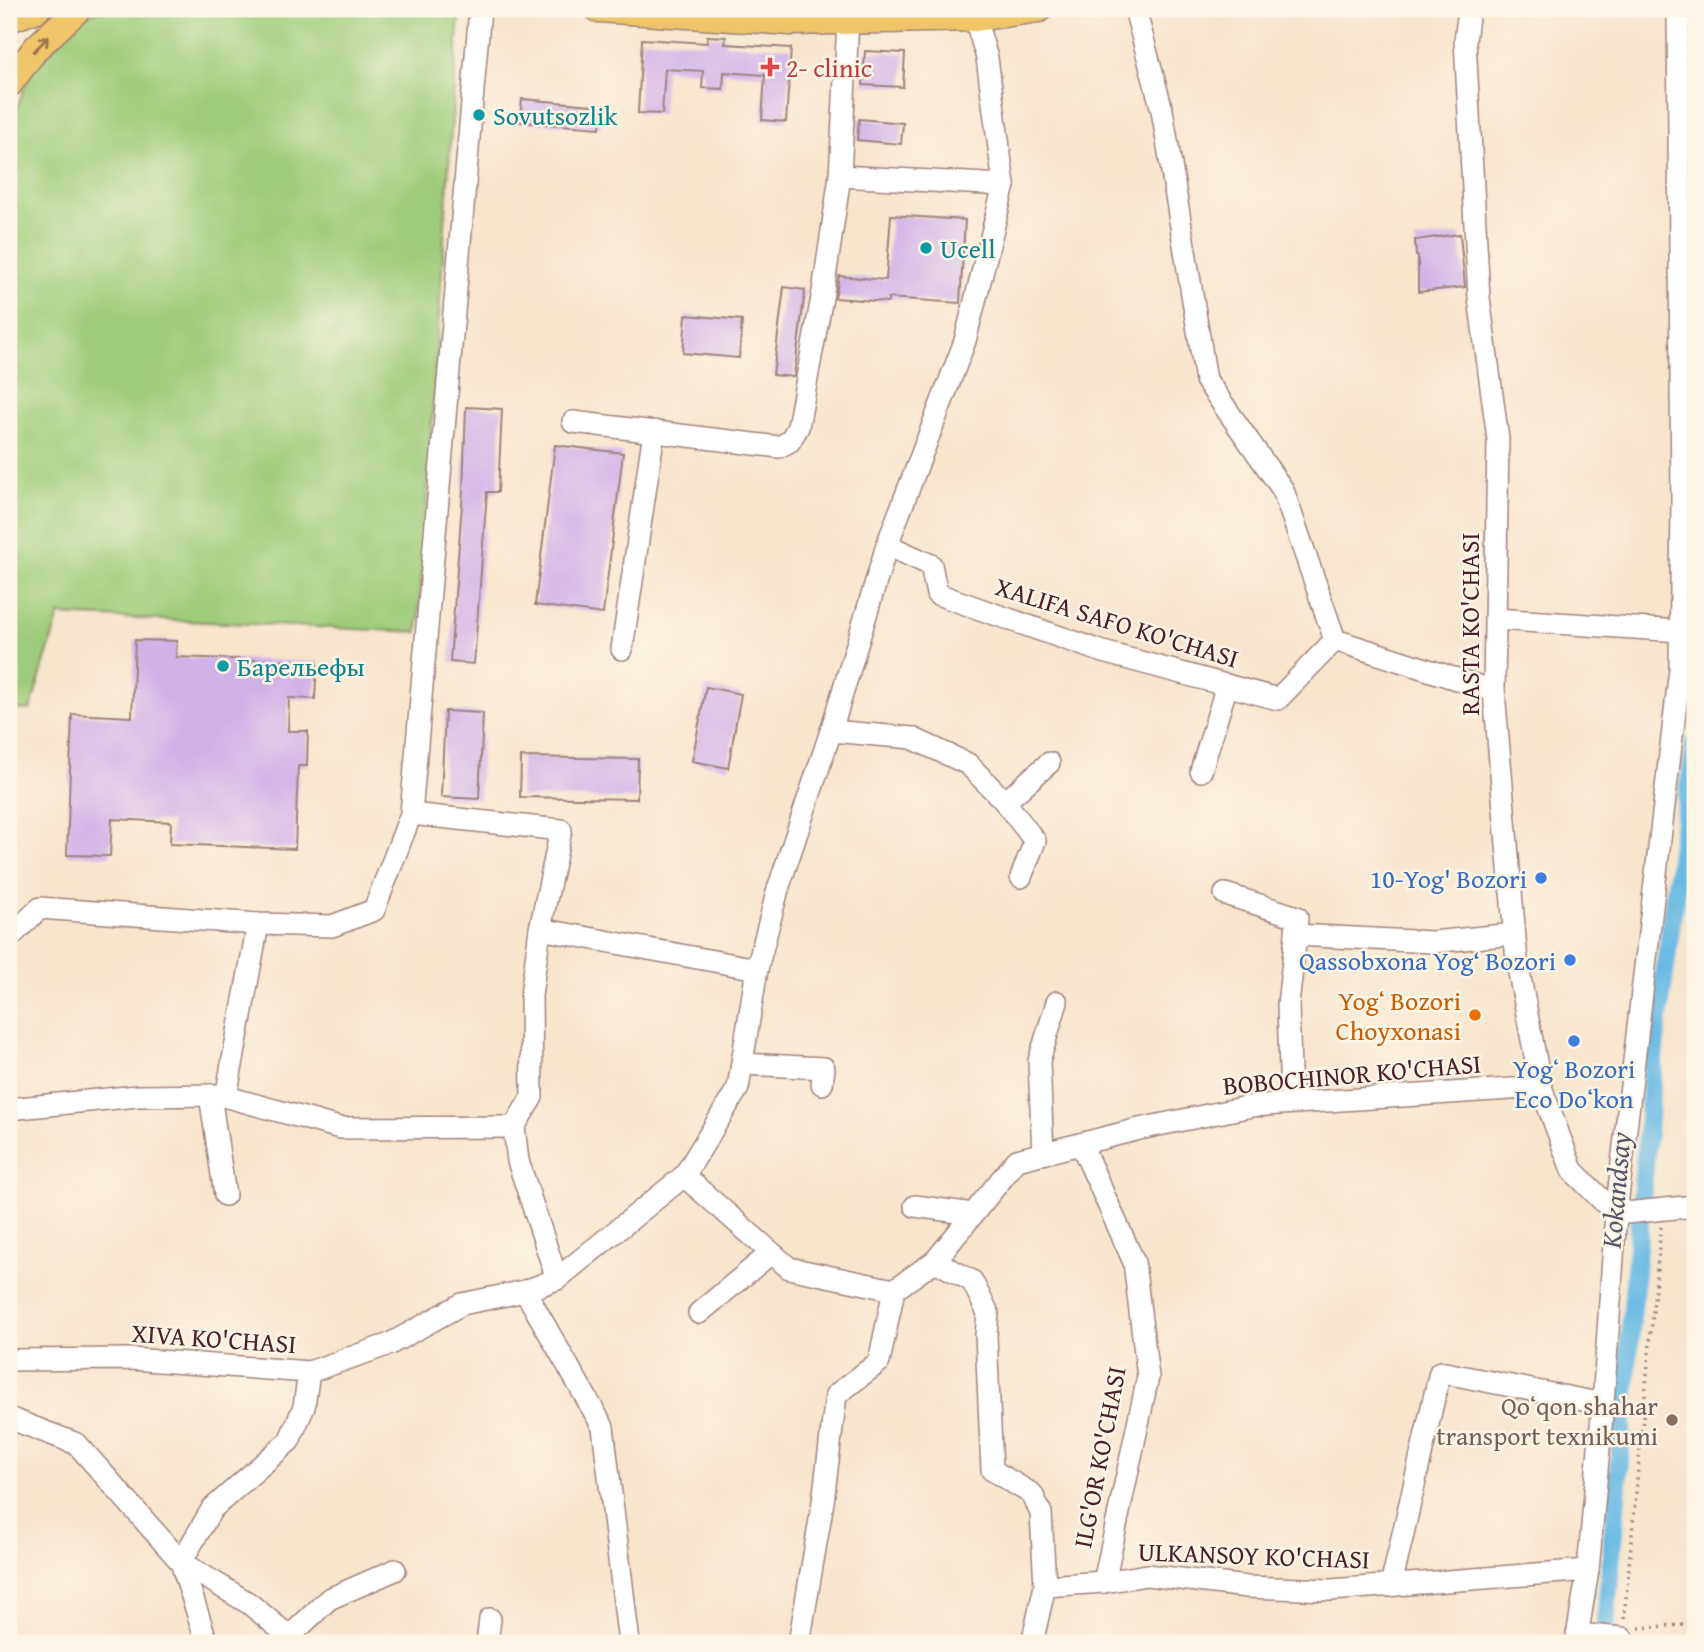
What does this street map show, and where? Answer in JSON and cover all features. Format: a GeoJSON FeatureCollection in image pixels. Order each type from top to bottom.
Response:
{"type":"FeatureCollection","features":[{"type":"Feature","properties":{"kind":"main road"},"geometry":{"type":"LineString","coordinates":[[9,19],[37,9]]}},
{"type":"Feature","properties":{"kind":"main road"},"geometry":{"type":"LineString","coordinates":[[9,84],[36,48],[78,9]]}},
{"type":"Feature","properties":{"kind":"main road"},"geometry":{"type":"LineString","coordinates":[[598,9],[791,22],[975,18],[1039,9]]}},
{"type":"Feature","properties":{"kind":"street"},"geometry":{"type":"LineString","coordinates":[[9,938],[40,908],[258,924],[332,926],[374,910],[411,814],[480,9]]}},
{"type":"Feature","properties":{"kind":"street"},"geometry":{"type":"LineString","coordinates":[[1135,9],[1162,110],[1206,380],[1283,490],[1335,640],[1494,691]]}},
{"type":"Feature","properties":{"kind":"street","name":"RASTA KO'CHASI"},"geometry":{"type":"LineString","coordinates":[[1469,9],[1465,54],[1479,298],[1497,439],[1494,691],[1517,962],[1541,1087],[1572,1170],[1616,1214]]}},
{"type":"Feature","properties":{"kind":"street"},"geometry":{"type":"LineString","coordinates":[[1622,1637],[1577,1639],[1588,1570],[1616,1214],[1680,669],[1682,503],[1678,9]]}},
{"type":"Feature","properties":{"kind":"street"},"geometry":{"type":"LineString","coordinates":[[840,176],[1004,185],[986,58],[975,18]]}},
{"type":"Feature","properties":{"kind":"street"},"geometry":{"type":"LineString","coordinates":[[573,422],[779,447],[790,441],[799,427],[840,176],[848,21]]}},
{"type":"Feature","properties":{"kind":"street","name":"XIVA KO'CHASI"},"geometry":{"type":"LineString","coordinates":[[9,1360],[131,1359],[309,1372],[390,1344],[462,1304],[525,1291],[557,1279],[684,1176],[738,1088],[757,969],[778,889],[831,732],[887,545],[965,341],[1004,185]]}},
{"type":"Feature","properties":{"kind":"street"},"geometry":{"type":"LineString","coordinates":[[622,649],[654,431]]}},
{"type":"Feature","properties":{"kind":"street","name":"XALIFA SAFO KO'CHASI"},"geometry":{"type":"LineString","coordinates":[[887,545],[931,565],[937,594],[1103,652],[1278,699],[1335,640]]}},
{"type":"Feature","properties":{"kind":"street"},"geometry":{"type":"LineString","coordinates":[[1495,618],[1680,631]]}},
{"type":"Feature","properties":{"kind":"street"},"geometry":{"type":"LineString","coordinates":[[1201,771],[1227,685]]}},
{"type":"Feature","properties":{"kind":"street"},"geometry":{"type":"LineString","coordinates":[[831,732],[912,738],[968,764],[1005,802],[1035,841],[1021,877]]}},
{"type":"Feature","properties":{"kind":"street"},"geometry":{"type":"LineString","coordinates":[[1005,802],[1049,763]]}},
{"type":"Feature","properties":{"kind":"street"},"geometry":{"type":"LineString","coordinates":[[411,814],[561,830],[540,929],[531,996],[532,1097],[514,1126],[518,1161],[557,1279]]}},
{"type":"Feature","properties":{"kind":"street"},"geometry":{"type":"LineString","coordinates":[[1225,894],[1297,916],[1288,1004],[1291,1104]]}},
{"type":"Feature","properties":{"kind":"street"},"geometry":{"type":"LineString","coordinates":[[225,1195],[218,1096],[258,924]]}},
{"type":"Feature","properties":{"kind":"street"},"geometry":{"type":"LineString","coordinates":[[540,929],[757,969]]}},
{"type":"Feature","properties":{"kind":"street"},"geometry":{"type":"LineString","coordinates":[[1296,935],[1432,942],[1514,934]]}},
{"type":"Feature","properties":{"kind":"street"},"geometry":{"type":"LineString","coordinates":[[1043,1154],[1039,1061],[1057,1002]]}},
{"type":"Feature","properties":{"kind":"street"},"geometry":{"type":"LineString","coordinates":[[742,1064],[824,1068],[822,1084]]}},
{"type":"Feature","properties":{"kind":"street","name":"BOBOCHINOR KO'CHASI"},"geometry":{"type":"LineString","coordinates":[[894,1290],[935,1261],[1017,1160],[1139,1129],[1252,1106],[1541,1087]]}},
{"type":"Feature","properties":{"kind":"street"},"geometry":{"type":"LineString","coordinates":[[9,1109],[22,1110],[137,1096],[218,1096],[340,1128],[514,1126]]}},
{"type":"Feature","properties":{"kind":"street","name":"ILG'OR KO'CHASI"},"geometry":{"type":"LineString","coordinates":[[1081,1144],[1134,1262],[1147,1377],[1104,1582]]}},
{"type":"Feature","properties":{"kind":"street"},"geometry":{"type":"LineString","coordinates":[[684,1176],[789,1268],[894,1290],[878,1362],[836,1395],[823,1502],[799,1643]]}},
{"type":"Feature","properties":{"kind":"street"},"geometry":{"type":"LineString","coordinates":[[915,1206],[973,1214]]}},
{"type":"Feature","properties":{"kind":"street"},"geometry":{"type":"LineString","coordinates":[[1616,1214],[1695,1206]]}},
{"type":"Feature","properties":{"kind":"street"},"geometry":{"type":"LineString","coordinates":[[699,1313],[771,1253]]}},
{"type":"Feature","properties":{"kind":"street"},"geometry":{"type":"LineString","coordinates":[[935,1261],[972,1281],[988,1312],[986,1335],[992,1470],[1032,1494],[1041,1513],[1045,1586],[1032,1643]]}},
{"type":"Feature","properties":{"kind":"street"},"geometry":{"type":"LineString","coordinates":[[525,1291],[603,1427],[629,1643]]}},
{"type":"Feature","properties":{"kind":"street"},"geometry":{"type":"LineString","coordinates":[[207,1643],[181,1562],[212,1508],[289,1441],[304,1407],[309,1372]]}},
{"type":"Feature","properties":{"kind":"street"},"geometry":{"type":"LineString","coordinates":[[1391,1586],[1440,1372],[1603,1404]]}},
{"type":"Feature","properties":{"kind":"street"},"geometry":{"type":"LineString","coordinates":[[9,1418],[77,1444],[181,1562],[250,1604],[293,1640],[329,1600],[395,1570]]}},
{"type":"Feature","properties":{"kind":"street","name":"ULKANSOY KO'CHASI"},"geometry":{"type":"LineString","coordinates":[[1045,1586],[1104,1582],[1147,1575],[1247,1587],[1331,1590],[1588,1570]]}},
{"type":"Feature","properties":{"kind":"street"},"geometry":{"type":"LineString","coordinates":[[487,1643],[490,1619]]}},
{"type":"Feature","properties":{"kind":"path"},"geometry":{"type":"LineString","coordinates":[[1662,1210],[1622,1637],[1695,1624]]}},
{"type":"Feature","properties":{"kind":"green space"},"geometry":{"type":"Polygon","coordinates":[[[108,9],[371,9],[459,13],[418,632],[59,615],[30,710],[9,709],[9,130],[28,77],[82,16],[108,9]]]}},
{"type":"Feature","properties":{"kind":"building"},"geometry":{"type":"Polygon","coordinates":[[[707,36],[726,37],[725,44],[791,48],[786,122],[762,120],[765,75],[724,72],[723,89],[702,88],[703,71],[665,69],[662,114],[638,113],[642,39],[707,43],[707,36]]]}},
{"type":"Feature","properties":{"kind":"building"},"geometry":{"type":"Polygon","coordinates":[[[865,51],[905,53],[903,87],[863,85],[865,51]]]}},
{"type":"Feature","properties":{"kind":"building"},"geometry":{"type":"Polygon","coordinates":[[[522,99],[602,106],[600,128],[520,122],[522,99]]]}},
{"type":"Feature","properties":{"kind":"building"},"geometry":{"type":"Polygon","coordinates":[[[859,119],[903,123],[901,144],[857,140],[859,119]]]}},
{"type":"Feature","properties":{"kind":"building","name":"Ucell"},"geometry":{"type":"Polygon","coordinates":[[[891,215],[965,220],[960,303],[888,298],[888,302],[835,298],[839,276],[886,280],[891,215]]]}},
{"type":"Feature","properties":{"kind":"building"},"geometry":{"type":"Polygon","coordinates":[[[1460,234],[1465,287],[1418,292],[1415,240],[1460,234]]]}},
{"type":"Feature","properties":{"kind":"building"},"geometry":{"type":"Polygon","coordinates":[[[784,287],[805,290],[794,377],[773,375],[784,287]]]}},
{"type":"Feature","properties":{"kind":"building"},"geometry":{"type":"Polygon","coordinates":[[[686,315],[742,320],[739,358],[683,353],[686,315]]]}},
{"type":"Feature","properties":{"kind":"building"},"geometry":{"type":"Polygon","coordinates":[[[466,407],[502,409],[498,492],[487,492],[474,664],[450,662],[463,491],[466,407]]]}},
{"type":"Feature","properties":{"kind":"building"},"geometry":{"type":"Polygon","coordinates":[[[555,445],[623,453],[603,614],[535,605],[555,445]]]}},
{"type":"Feature","properties":{"kind":"building"},"geometry":{"type":"Polygon","coordinates":[[[135,640],[177,641],[176,657],[317,662],[315,699],[289,698],[288,731],[308,731],[307,766],[298,766],[295,849],[170,844],[171,822],[112,819],[110,856],[67,855],[72,714],[132,717],[135,640]]]}},
{"type":"Feature","properties":{"kind":"building"},"geometry":{"type":"Polygon","coordinates":[[[706,687],[741,694],[728,768],[692,761],[706,687]]]}},
{"type":"Feature","properties":{"kind":"building"},"geometry":{"type":"Polygon","coordinates":[[[445,711],[483,713],[479,799],[441,797],[445,711]]]}},
{"type":"Feature","properties":{"kind":"building"},"geometry":{"type":"Polygon","coordinates":[[[521,757],[638,759],[637,799],[520,797],[521,757]]]}},
{"type":"Feature","properties":{"kind":"waterway","name":"Kokandsay"},"geometry":{"type":"LineString","coordinates":[[1695,89],[1695,215]]}},
{"type":"Feature","properties":{"kind":"waterway","name":"Kokandsay"},"geometry":{"type":"LineString","coordinates":[[1604,1643],[1654,1053],[1695,743]]}},
{"type":"Feature","properties":{"kind":"place","name":"2- clinic"},"geometry":{"type":"Point","coordinates":[770,67]}},
{"type":"Feature","properties":{"kind":"place","name":"Sovutsozlik"},"geometry":{"type":"Point","coordinates":[479,115]}},
{"type":"Feature","properties":{"kind":"place","name":"Ucell"},"geometry":{"type":"Point","coordinates":[926,248]}},
{"type":"Feature","properties":{"kind":"place","name":"Барельефы"},"geometry":{"type":"Point","coordinates":[223,666]}},
{"type":"Feature","properties":{"kind":"place","name":"10-Yog' Bozori"},"geometry":{"type":"Point","coordinates":[1541,878]}},
{"type":"Feature","properties":{"kind":"place","name":"Qassobxona Yog‘ Bozori"},"geometry":{"type":"Point","coordinates":[1570,960]}},
{"type":"Feature","properties":{"kind":"place","name":"Yogʻ Bozori Choyxonasi"},"geometry":{"type":"Point","coordinates":[1475,1015]}},
{"type":"Feature","properties":{"kind":"place","name":"Yogʻ Bozori Eco Doʻkon"},"geometry":{"type":"Point","coordinates":[1574,1041]}},
{"type":"Feature","properties":{"kind":"place","name":"Qoʻqon shahar transport texnikumi"},"geometry":{"type":"Point","coordinates":[1672,1420]}}]}
